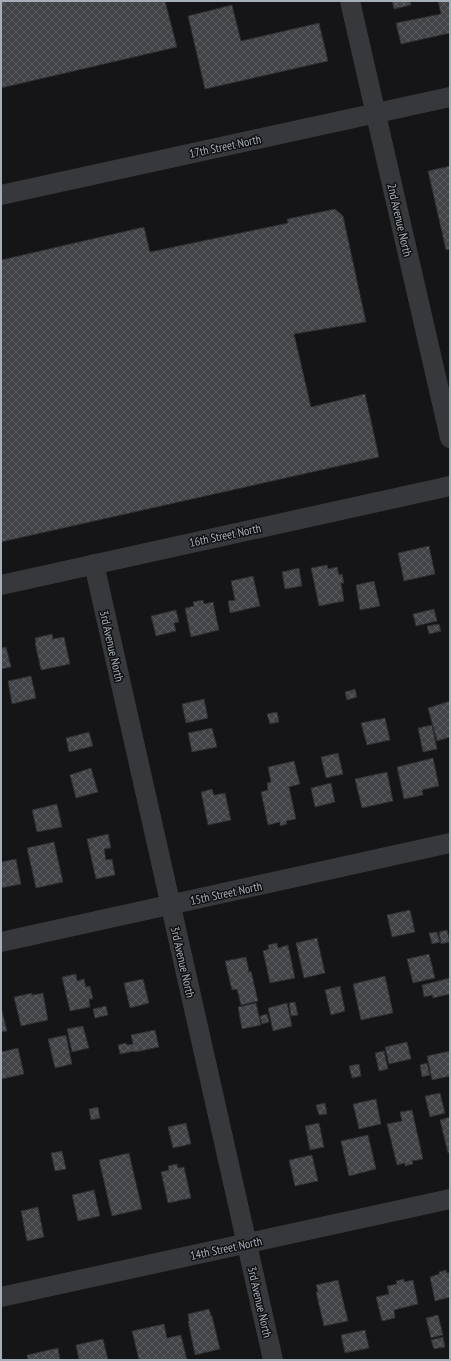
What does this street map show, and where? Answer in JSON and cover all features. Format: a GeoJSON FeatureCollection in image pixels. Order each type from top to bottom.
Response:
{"type":"FeatureCollection","features":[{"type":"Feature","properties":{"kind":"street","name":"2nd Avenue North"},"geometry":{"type":"LineString","coordinates":[[350,1],[450,438]]}},
{"type":"Feature","properties":{"kind":"street","name":"17th Street North"},"geometry":{"type":"LineString","coordinates":[[1,195],[450,97]]}},
{"type":"Feature","properties":{"kind":"street","name":"16th Street North"},"geometry":{"type":"LineString","coordinates":[[1,585],[450,486]]}},
{"type":"Feature","properties":{"kind":"street","name":"3rd Avenue North"},"geometry":{"type":"LineString","coordinates":[[94,564],[273,1360]]}},
{"type":"Feature","properties":{"kind":"street","name":"15th Street North"},"geometry":{"type":"LineString","coordinates":[[1,942],[450,843]]}},
{"type":"Feature","properties":{"kind":"street","name":"14th Street North"},"geometry":{"type":"LineString","coordinates":[[1,1297],[450,1198]]}},
{"type":"Feature","properties":{"kind":"building"},"geometry":{"type":"Polygon","coordinates":[[[1,1],[165,1],[177,47],[1,88],[1,1]]]}},
{"type":"Feature","properties":{"kind":"building"},"geometry":{"type":"Polygon","coordinates":[[[392,1],[410,1],[411,5],[394,9],[392,1]]]}},
{"type":"Feature","properties":{"kind":"building"},"geometry":{"type":"Polygon","coordinates":[[[438,1],[450,1],[450,33],[401,44],[396,23],[441,14],[438,1]]]}},
{"type":"Feature","properties":{"kind":"building"},"geometry":{"type":"Polygon","coordinates":[[[232,5],[241,41],[319,23],[328,61],[205,89],[188,16],[232,5]]]}},
{"type":"Feature","properties":{"kind":"building"},"geometry":{"type":"Polygon","coordinates":[[[450,166],[450,249],[446,250],[428,171],[450,166]]]}},
{"type":"Feature","properties":{"kind":"building"},"geometry":{"type":"Polygon","coordinates":[[[335,209],[343,216],[366,322],[294,334],[311,407],[365,394],[379,457],[1,542],[1,260],[144,227],[150,252],[288,223],[287,219],[335,209]]]}},
{"type":"Feature","properties":{"kind":"building"},"geometry":{"type":"Polygon","coordinates":[[[429,546],[435,574],[404,581],[398,553],[429,546]]]}},
{"type":"Feature","properties":{"kind":"building"},"geometry":{"type":"Polygon","coordinates":[[[327,565],[328,569],[337,567],[339,575],[342,574],[344,583],[341,583],[344,601],[319,606],[311,568],[327,565]]]}},
{"type":"Feature","properties":{"kind":"building"},"geometry":{"type":"Polygon","coordinates":[[[299,568],[302,586],[285,589],[282,572],[299,568]]]}},
{"type":"Feature","properties":{"kind":"building"},"geometry":{"type":"Polygon","coordinates":[[[253,576],[260,606],[230,613],[228,601],[235,600],[231,581],[253,576]]]}},
{"type":"Feature","properties":{"kind":"building"},"geometry":{"type":"Polygon","coordinates":[[[374,581],[380,606],[360,610],[356,585],[374,581]]]}},
{"type":"Feature","properties":{"kind":"building"},"geometry":{"type":"Polygon","coordinates":[[[203,600],[204,604],[213,602],[219,630],[191,637],[185,608],[194,606],[193,602],[203,600]]]}},
{"type":"Feature","properties":{"kind":"building"},"geometry":{"type":"Polygon","coordinates":[[[434,609],[437,621],[416,626],[413,614],[434,609]]]}},
{"type":"Feature","properties":{"kind":"building"},"geometry":{"type":"Polygon","coordinates":[[[176,610],[179,622],[174,623],[176,631],[156,636],[151,616],[176,610]]]}},
{"type":"Feature","properties":{"kind":"building"},"geometry":{"type":"Polygon","coordinates":[[[439,624],[441,631],[429,634],[427,626],[439,624]]]}},
{"type":"Feature","properties":{"kind":"building"},"geometry":{"type":"Polygon","coordinates":[[[52,634],[53,639],[64,637],[70,664],[41,670],[35,638],[52,634]]]}},
{"type":"Feature","properties":{"kind":"building"},"geometry":{"type":"Polygon","coordinates":[[[6,647],[11,667],[1,669],[1,648],[6,647]]]}},
{"type":"Feature","properties":{"kind":"building"},"geometry":{"type":"Polygon","coordinates":[[[31,676],[36,698],[12,704],[8,681],[31,676]]]}},
{"type":"Feature","properties":{"kind":"building"},"geometry":{"type":"Polygon","coordinates":[[[355,689],[357,697],[347,700],[345,692],[355,689]]]}},
{"type":"Feature","properties":{"kind":"building"},"geometry":{"type":"Polygon","coordinates":[[[204,699],[208,718],[186,723],[182,704],[204,699]]]}},
{"type":"Feature","properties":{"kind":"building"},"geometry":{"type":"Polygon","coordinates":[[[450,701],[450,737],[437,741],[428,708],[450,701]]]}},
{"type":"Feature","properties":{"kind":"building"},"geometry":{"type":"Polygon","coordinates":[[[277,712],[279,722],[270,724],[267,714],[277,712]]]}},
{"type":"Feature","properties":{"kind":"building"},"geometry":{"type":"Polygon","coordinates":[[[385,718],[390,740],[367,745],[361,723],[385,718]]]}},
{"type":"Feature","properties":{"kind":"building"},"geometry":{"type":"Polygon","coordinates":[[[432,725],[437,749],[423,752],[418,728],[432,725]]]}},
{"type":"Feature","properties":{"kind":"building"},"geometry":{"type":"Polygon","coordinates":[[[212,728],[217,747],[192,752],[188,733],[212,728]]]}},
{"type":"Feature","properties":{"kind":"building"},"geometry":{"type":"Polygon","coordinates":[[[89,732],[93,746],[69,752],[66,738],[89,732]]]}},
{"type":"Feature","properties":{"kind":"building"},"geometry":{"type":"Polygon","coordinates":[[[338,753],[343,774],[326,778],[321,757],[338,753]]]}},
{"type":"Feature","properties":{"kind":"building"},"geometry":{"type":"Polygon","coordinates":[[[433,758],[439,786],[422,790],[423,795],[404,799],[397,767],[433,758]]]}},
{"type":"Feature","properties":{"kind":"building"},"geometry":{"type":"Polygon","coordinates":[[[294,761],[300,784],[289,787],[296,819],[286,821],[287,824],[280,826],[280,822],[268,825],[261,792],[268,790],[267,783],[271,782],[268,767],[294,761]]]}},
{"type":"Feature","properties":{"kind":"building"},"geometry":{"type":"Polygon","coordinates":[[[91,768],[98,792],[76,798],[70,775],[91,768]]]}},
{"type":"Feature","properties":{"kind":"building"},"geometry":{"type":"Polygon","coordinates":[[[387,772],[393,801],[362,808],[355,779],[387,772]]]}},
{"type":"Feature","properties":{"kind":"building"},"geometry":{"type":"Polygon","coordinates":[[[331,783],[335,802],[315,807],[311,788],[331,783]]]}},
{"type":"Feature","properties":{"kind":"building"},"geometry":{"type":"Polygon","coordinates":[[[212,789],[214,795],[225,793],[231,820],[208,825],[201,792],[212,789]]]}},
{"type":"Feature","properties":{"kind":"building"},"geometry":{"type":"Polygon","coordinates":[[[57,804],[62,827],[37,832],[32,810],[57,804]]]}},
{"type":"Feature","properties":{"kind":"building"},"geometry":{"type":"Polygon","coordinates":[[[108,834],[111,848],[104,849],[106,860],[112,859],[115,875],[96,879],[87,839],[108,834]]]}},
{"type":"Feature","properties":{"kind":"building"},"geometry":{"type":"Polygon","coordinates":[[[54,842],[63,882],[36,888],[27,848],[54,842]]]}},
{"type":"Feature","properties":{"kind":"building"},"geometry":{"type":"Polygon","coordinates":[[[16,859],[21,884],[1,888],[1,862],[16,859]]]}},
{"type":"Feature","properties":{"kind":"building"},"geometry":{"type":"Polygon","coordinates":[[[410,910],[415,932],[392,937],[387,915],[410,910]]]}},
{"type":"Feature","properties":{"kind":"building"},"geometry":{"type":"Polygon","coordinates":[[[447,930],[450,942],[441,944],[439,932],[447,930]]]}},
{"type":"Feature","properties":{"kind":"building"},"geometry":{"type":"Polygon","coordinates":[[[437,932],[440,942],[432,944],[429,933],[437,932]]]}},
{"type":"Feature","properties":{"kind":"building"},"geometry":{"type":"Polygon","coordinates":[[[317,938],[325,973],[304,978],[296,943],[317,938]]]}},
{"type":"Feature","properties":{"kind":"building"},"geometry":{"type":"Polygon","coordinates":[[[277,943],[278,948],[288,945],[295,978],[270,983],[263,951],[269,949],[268,945],[277,943]]]}},
{"type":"Feature","properties":{"kind":"building"},"geometry":{"type":"Polygon","coordinates":[[[429,954],[435,978],[413,983],[407,959],[429,954]]]}},
{"type":"Feature","properties":{"kind":"building"},"geometry":{"type":"Polygon","coordinates":[[[246,957],[258,1001],[241,1005],[237,989],[232,990],[225,961],[246,957]]]}},
{"type":"Feature","properties":{"kind":"building"},"geometry":{"type":"Polygon","coordinates":[[[76,974],[77,981],[84,979],[86,987],[90,986],[93,999],[89,999],[90,1007],[70,1011],[62,977],[76,974]]]}},
{"type":"Feature","properties":{"kind":"building"},"geometry":{"type":"Polygon","coordinates":[[[385,976],[393,1013],[361,1020],[353,984],[385,976]]]}},
{"type":"Feature","properties":{"kind":"building"},"geometry":{"type":"Polygon","coordinates":[[[450,978],[450,994],[433,998],[432,995],[424,997],[422,985],[450,978]]]}},
{"type":"Feature","properties":{"kind":"building"},"geometry":{"type":"Polygon","coordinates":[[[143,979],[149,1003],[130,1008],[124,983],[143,979]]]}},
{"type":"Feature","properties":{"kind":"building"},"geometry":{"type":"Polygon","coordinates":[[[340,986],[345,1011],[331,1015],[325,990],[340,986]]]}},
{"type":"Feature","properties":{"kind":"building"},"geometry":{"type":"Polygon","coordinates":[[[32,993],[32,995],[43,993],[48,1020],[21,1026],[14,997],[32,993]]]}},
{"type":"Feature","properties":{"kind":"building"},"geometry":{"type":"Polygon","coordinates":[[[295,1002],[298,1015],[291,1016],[289,1003],[295,1002]]]}},
{"type":"Feature","properties":{"kind":"building"},"geometry":{"type":"Polygon","coordinates":[[[256,1003],[261,1025],[242,1029],[238,1007],[256,1003]]]}},
{"type":"Feature","properties":{"kind":"building"},"geometry":{"type":"Polygon","coordinates":[[[287,1003],[292,1026],[273,1031],[268,1008],[287,1003]]]}},
{"type":"Feature","properties":{"kind":"building"},"geometry":{"type":"Polygon","coordinates":[[[106,1006],[108,1015],[95,1018],[93,1009],[106,1006]]]}},
{"type":"Feature","properties":{"kind":"building"},"geometry":{"type":"Polygon","coordinates":[[[1,1007],[7,1031],[1,1032],[1,1007]]]}},
{"type":"Feature","properties":{"kind":"building"},"geometry":{"type":"Polygon","coordinates":[[[267,1014],[269,1022],[262,1024],[260,1016],[267,1014]]]}},
{"type":"Feature","properties":{"kind":"building"},"geometry":{"type":"Polygon","coordinates":[[[83,1026],[89,1048],[72,1052],[67,1029],[83,1026]]]}},
{"type":"Feature","properties":{"kind":"building"},"geometry":{"type":"Polygon","coordinates":[[[155,1030],[159,1047],[120,1054],[118,1045],[126,1043],[127,1045],[133,1044],[131,1035],[155,1030]]]}},
{"type":"Feature","properties":{"kind":"building"},"geometry":{"type":"Polygon","coordinates":[[[66,1035],[72,1064],[55,1068],[48,1039],[66,1035]]]}},
{"type":"Feature","properties":{"kind":"building"},"geometry":{"type":"Polygon","coordinates":[[[407,1042],[411,1059],[389,1064],[385,1047],[407,1042]]]}},
{"type":"Feature","properties":{"kind":"building"},"geometry":{"type":"Polygon","coordinates":[[[18,1048],[24,1074],[2,1079],[1,1052],[18,1048]]]}},
{"type":"Feature","properties":{"kind":"building"},"geometry":{"type":"Polygon","coordinates":[[[384,1051],[388,1069],[379,1071],[375,1053],[384,1051]]]}},
{"type":"Feature","properties":{"kind":"building"},"geometry":{"type":"Polygon","coordinates":[[[450,1051],[450,1076],[432,1080],[427,1056],[450,1051]]]}},
{"type":"Feature","properties":{"kind":"building"},"geometry":{"type":"Polygon","coordinates":[[[427,1063],[430,1075],[422,1077],[420,1065],[427,1063]]]}},
{"type":"Feature","properties":{"kind":"building"},"geometry":{"type":"Polygon","coordinates":[[[359,1064],[361,1076],[352,1078],[349,1066],[359,1064]]]}},
{"type":"Feature","properties":{"kind":"building"},"geometry":{"type":"Polygon","coordinates":[[[440,1093],[445,1113],[430,1117],[425,1096],[440,1093]]]}},
{"type":"Feature","properties":{"kind":"building"},"geometry":{"type":"Polygon","coordinates":[[[376,1099],[381,1124],[359,1129],[353,1104],[376,1099]]]}},
{"type":"Feature","properties":{"kind":"building"},"geometry":{"type":"Polygon","coordinates":[[[325,1103],[327,1114],[319,1115],[316,1105],[325,1103]]]}},
{"type":"Feature","properties":{"kind":"building"},"geometry":{"type":"Polygon","coordinates":[[[98,1107],[100,1118],[91,1120],[89,1109],[98,1107]]]}},
{"type":"Feature","properties":{"kind":"building"},"geometry":{"type":"Polygon","coordinates":[[[412,1110],[423,1159],[412,1161],[413,1164],[405,1166],[405,1163],[397,1165],[387,1124],[402,1121],[400,1112],[412,1110]]]}},
{"type":"Feature","properties":{"kind":"building"},"geometry":{"type":"Polygon","coordinates":[[[450,1117],[450,1152],[448,1153],[440,1120],[450,1117]]]}},
{"type":"Feature","properties":{"kind":"building"},"geometry":{"type":"Polygon","coordinates":[[[186,1123],[191,1144],[173,1148],[168,1127],[186,1123]]]}},
{"type":"Feature","properties":{"kind":"building"},"geometry":{"type":"Polygon","coordinates":[[[319,1123],[324,1147],[310,1150],[305,1126],[319,1123]]]}},
{"type":"Feature","properties":{"kind":"building"},"geometry":{"type":"Polygon","coordinates":[[[368,1135],[376,1169],[349,1176],[341,1141],[368,1135]]]}},
{"type":"Feature","properties":{"kind":"building"},"geometry":{"type":"Polygon","coordinates":[[[62,1151],[66,1169],[55,1171],[51,1153],[62,1151]]]}},
{"type":"Feature","properties":{"kind":"building"},"geometry":{"type":"Polygon","coordinates":[[[129,1153],[142,1209],[112,1216],[99,1160],[129,1153]]]}},
{"type":"Feature","properties":{"kind":"building"},"geometry":{"type":"Polygon","coordinates":[[[312,1155],[318,1181],[295,1186],[289,1160],[312,1155]]]}},
{"type":"Feature","properties":{"kind":"building"},"geometry":{"type":"Polygon","coordinates":[[[177,1164],[178,1168],[184,1167],[191,1198],[168,1203],[161,1172],[169,1170],[168,1166],[177,1164]]]}},
{"type":"Feature","properties":{"kind":"building"},"geometry":{"type":"Polygon","coordinates":[[[94,1190],[100,1216],[78,1221],[72,1195],[94,1190]]]}},
{"type":"Feature","properties":{"kind":"building"},"geometry":{"type":"Polygon","coordinates":[[[38,1207],[44,1237],[27,1241],[21,1211],[38,1207]]]}},
{"type":"Feature","properties":{"kind":"building"},"geometry":{"type":"Polygon","coordinates":[[[446,1270],[447,1273],[450,1272],[450,1297],[435,1301],[430,1277],[446,1270]]]}},
{"type":"Feature","properties":{"kind":"building"},"geometry":{"type":"Polygon","coordinates":[[[404,1279],[404,1282],[413,1280],[418,1304],[394,1310],[395,1318],[382,1321],[376,1297],[389,1294],[387,1286],[397,1284],[396,1281],[404,1279]]]}},
{"type":"Feature","properties":{"kind":"building"},"geometry":{"type":"Polygon","coordinates":[[[338,1280],[348,1321],[324,1326],[316,1292],[318,1292],[316,1285],[338,1280]]]}},
{"type":"Feature","properties":{"kind":"building"},"geometry":{"type":"Polygon","coordinates":[[[209,1309],[220,1349],[195,1355],[188,1314],[209,1309]]]}},
{"type":"Feature","properties":{"kind":"building"},"geometry":{"type":"Polygon","coordinates":[[[438,1315],[443,1335],[431,1338],[426,1318],[438,1315]]]}},
{"type":"Feature","properties":{"kind":"building"},"geometry":{"type":"Polygon","coordinates":[[[164,1324],[167,1338],[181,1335],[187,1360],[139,1360],[132,1331],[164,1324]]]}},
{"type":"Feature","properties":{"kind":"building"},"geometry":{"type":"Polygon","coordinates":[[[365,1330],[369,1348],[345,1353],[341,1335],[365,1330]]]}},
{"type":"Feature","properties":{"kind":"building"},"geometry":{"type":"Polygon","coordinates":[[[443,1337],[445,1347],[434,1349],[431,1340],[443,1337]]]}},
{"type":"Feature","properties":{"kind":"building"},"geometry":{"type":"Polygon","coordinates":[[[103,1339],[108,1360],[79,1360],[76,1345],[103,1339]]]}},
{"type":"Feature","properties":{"kind":"building"},"geometry":{"type":"Polygon","coordinates":[[[58,1348],[60,1360],[28,1360],[27,1355],[58,1348]]]}}]}
